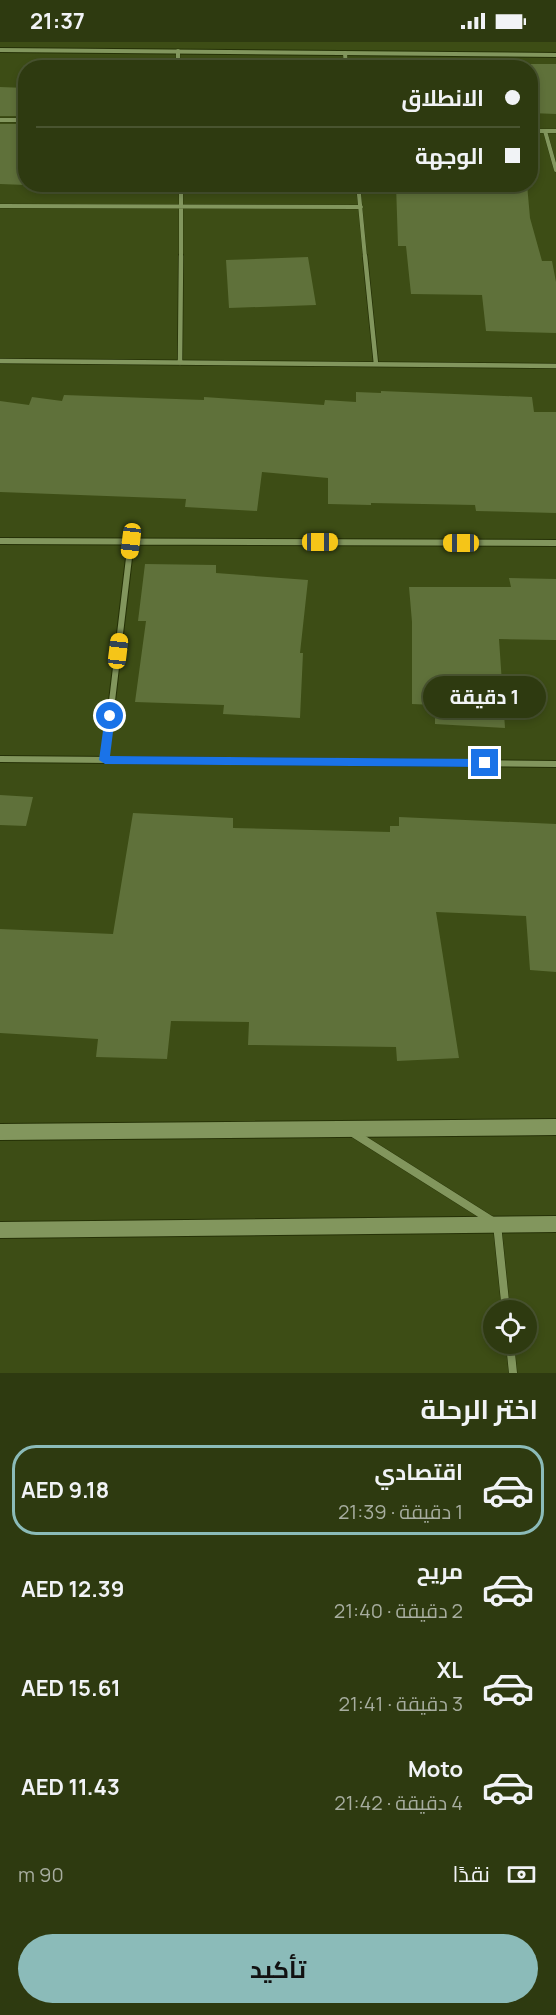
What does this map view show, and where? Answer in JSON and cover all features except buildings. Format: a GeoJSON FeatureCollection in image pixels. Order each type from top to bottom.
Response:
{"type":"FeatureCollection","features":[{"type":"Feature","properties":{"kind":"street"},"geometry":{"type":"LineString","coordinates":[[0,50],[556,55]]}},
{"type":"Feature","properties":{"kind":"street"},"geometry":{"type":"LineString","coordinates":[[178,51],[178,60]]}},
{"type":"Feature","properties":{"kind":"street"},"geometry":{"type":"LineString","coordinates":[[345,53],[345,60]]}},
{"type":"Feature","properties":{"kind":"street"},"geometry":{"type":"LineString","coordinates":[[0,120],[18,120]]}},
{"type":"Feature","properties":{"kind":"street"},"geometry":{"type":"LineString","coordinates":[[538,131],[556,131]]}},
{"type":"Feature","properties":{"kind":"street"},"geometry":{"type":"LineString","coordinates":[[545,131],[556,170]]}},
{"type":"Feature","properties":{"kind":"street"},"geometry":{"type":"LineString","coordinates":[[180,363],[181,192]]}},
{"type":"Feature","properties":{"kind":"street"},"geometry":{"type":"LineString","coordinates":[[359,192],[376,364]]}},
{"type":"Feature","properties":{"kind":"street"},"geometry":{"type":"LineString","coordinates":[[0,206],[361,207]]}},
{"type":"Feature","properties":{"kind":"street"},"geometry":{"type":"LineString","coordinates":[[0,362],[556,366]]}},
{"type":"Feature","properties":{"kind":"street"},"geometry":{"type":"LineString","coordinates":[[0,541],[556,543]]}},
{"type":"Feature","properties":{"kind":"street"},"geometry":{"type":"LineString","coordinates":[[105,760],[131,541]]}},
{"type":"Feature","properties":{"kind":"street"},"geometry":{"type":"LineString","coordinates":[[0,759],[556,764]]}},
{"type":"Feature","properties":{"kind":"street"},"geometry":{"type":"LineString","coordinates":[[0,1132],[556,1127]]}},
{"type":"Feature","properties":{"kind":"street"},"geometry":{"type":"LineString","coordinates":[[348,1129],[497,1224]]}},
{"type":"Feature","properties":{"kind":"street"},"geometry":{"type":"LineString","coordinates":[[497,1224],[505,1300]]}},
{"type":"Feature","properties":{"kind":"street"},"geometry":{"type":"LineString","coordinates":[[0,1230],[556,1224]]}},
{"type":"Feature","properties":{"kind":"street"},"geometry":{"type":"LineString","coordinates":[[511,1354],[513,1373]]}},
{"type":"Feature","properties":{"kind":"route"},"geometry":{"type":"LineString","coordinates":[[110,716],[105,760],[485,763]]}}]}
